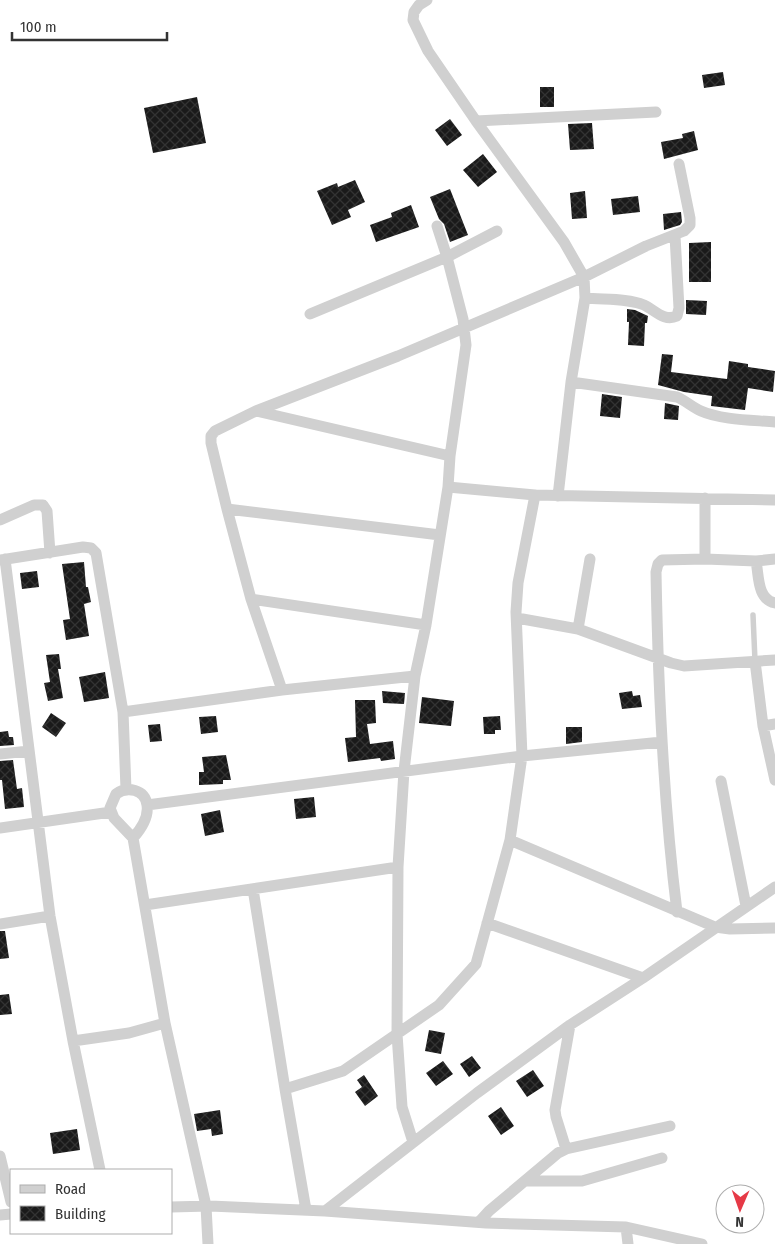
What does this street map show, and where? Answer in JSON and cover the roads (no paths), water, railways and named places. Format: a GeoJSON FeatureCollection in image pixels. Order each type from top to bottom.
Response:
{"type":"FeatureCollection","features":[{"type":"Feature","properties":{"kind":"street"},"geometry":{"type":"LineString","coordinates":[[427,0],[419,4],[414,12],[413,20],[428,51],[476,121],[564,242],[584,277],[585,298],[571,382],[558,496]]}},
{"type":"Feature","properties":{"kind":"street"},"geometry":{"type":"LineString","coordinates":[[476,121],[656,112]]}},
{"type":"Feature","properties":{"kind":"street"},"geometry":{"type":"LineString","coordinates":[[282,690],[251,599],[227,509],[211,436],[215,431],[256,411],[465,328],[584,277],[646,246],[684,231],[690,225],[690,218],[679,164]]}},
{"type":"Feature","properties":{"kind":"street"},"geometry":{"type":"LineString","coordinates":[[413,1142],[402,1107],[397,1034],[398,867],[404,771],[415,676],[426,625],[448,487],[450,456],[465,359],[465,328],[447,256],[436,226]]}},
{"type":"Feature","properties":{"kind":"street"},"geometry":{"type":"LineString","coordinates":[[310,314],[447,256],[497,231]]}},
{"type":"Feature","properties":{"kind":"street"},"geometry":{"type":"LineString","coordinates":[[585,298],[636,303],[664,317],[677,316],[679,308],[675,236]]}},
{"type":"Feature","properties":{"kind":"street"},"geometry":{"type":"LineString","coordinates":[[571,382],[677,397],[686,400],[702,412],[713,415],[775,422]]}},
{"type":"Feature","properties":{"kind":"street"},"geometry":{"type":"LineString","coordinates":[[256,411],[450,456]]}},
{"type":"Feature","properties":{"kind":"street"},"geometry":{"type":"LineString","coordinates":[[448,487],[558,496],[775,500]]}},
{"type":"Feature","properties":{"kind":"street"},"geometry":{"type":"LineString","coordinates":[[285,1088],[343,1071],[439,1005],[476,964],[510,840],[522,756],[516,618],[518,583],[535,495]]}},
{"type":"Feature","properties":{"kind":"street"},"geometry":{"type":"LineString","coordinates":[[705,498],[705,559]]}},
{"type":"Feature","properties":{"kind":"street"},"geometry":{"type":"LineString","coordinates":[[0,520],[34,505],[43,505],[48,511],[50,552]]}},
{"type":"Feature","properties":{"kind":"street"},"geometry":{"type":"LineString","coordinates":[[227,509],[440,535]]}},
{"type":"Feature","properties":{"kind":"street"},"geometry":{"type":"LineString","coordinates":[[100,1169],[73,1041],[50,916],[39,823],[2,560],[83,547],[91,548],[96,553],[123,712],[126,789]]}},
{"type":"Feature","properties":{"kind":"street"},"geometry":{"type":"LineString","coordinates":[[677,912],[669,848],[657,657],[656,572],[658,564],[662,560],[756,561],[775,558]]}},
{"type":"Feature","properties":{"kind":"street"},"geometry":{"type":"LineString","coordinates":[[578,629],[590,559]]}},
{"type":"Feature","properties":{"kind":"street"},"geometry":{"type":"LineString","coordinates":[[756,561],[762,594],[766,599],[775,602]]}},
{"type":"Feature","properties":{"kind":"street"},"geometry":{"type":"LineString","coordinates":[[251,599],[426,625]]}},
{"type":"Feature","properties":{"kind":"street"},"geometry":{"type":"LineString","coordinates":[[516,618],[578,629],[657,657],[671,664],[684,666],[775,660]]}},
{"type":"Feature","properties":{"kind":"street"},"geometry":{"type":"LineString","coordinates":[[755,661],[769,725],[775,780]]}},
{"type":"Feature","properties":{"kind":"street"},"geometry":{"type":"LineString","coordinates":[[123,712],[282,690],[415,676]]}},
{"type":"Feature","properties":{"kind":"street"},"geometry":{"type":"LineString","coordinates":[[147,805],[522,756],[662,742]]}},
{"type":"Feature","properties":{"kind":"street"},"geometry":{"type":"LineString","coordinates":[[0,754],[29,751]]}},
{"type":"Feature","properties":{"kind":"street"},"geometry":{"type":"LineString","coordinates":[[721,781],[746,906]]}},
{"type":"Feature","properties":{"kind":"street"},"geometry":{"type":"LineString","coordinates":[[133,838],[142,828],[146,818],[147,805],[141,794],[126,789],[120,791],[113,799],[110,808],[124,830],[133,838],[165,1023],[206,1206],[208,1244]]}},
{"type":"Feature","properties":{"kind":"street"},"geometry":{"type":"LineString","coordinates":[[0,828],[111,812]]}},
{"type":"Feature","properties":{"kind":"street"},"geometry":{"type":"LineString","coordinates":[[510,840],[715,927],[730,929],[775,928]]}},
{"type":"Feature","properties":{"kind":"street"},"geometry":{"type":"LineString","coordinates":[[145,905],[398,867]]}},
{"type":"Feature","properties":{"kind":"street"},"geometry":{"type":"LineString","coordinates":[[324,1210],[570,1025],[643,978],[775,887]]}},
{"type":"Feature","properties":{"kind":"street"},"geometry":{"type":"LineString","coordinates":[[253,889],[306,1210]]}},
{"type":"Feature","properties":{"kind":"street"},"geometry":{"type":"LineString","coordinates":[[0,924],[50,916]]}},
{"type":"Feature","properties":{"kind":"street"},"geometry":{"type":"LineString","coordinates":[[487,923],[643,978]]}},
{"type":"Feature","properties":{"kind":"street"},"geometry":{"type":"LineString","coordinates":[[73,1041],[129,1033],[165,1023]]}},
{"type":"Feature","properties":{"kind":"street"},"geometry":{"type":"LineString","coordinates":[[566,1149],[555,1110],[570,1025]]}},
{"type":"Feature","properties":{"kind":"street"},"geometry":{"type":"LineString","coordinates":[[479,1222],[489,1211],[558,1153],[566,1149],[670,1126]]}},
{"type":"Feature","properties":{"kind":"street"},"geometry":{"type":"LineString","coordinates":[[0,1156],[10,1198]]}},
{"type":"Feature","properties":{"kind":"street"},"geometry":{"type":"LineString","coordinates":[[526,1180],[582,1182],[662,1158]]}},
{"type":"Feature","properties":{"kind":"street"},"geometry":{"type":"LineString","coordinates":[[172,1207],[206,1206],[324,1210],[479,1222],[626,1227],[702,1244]]}},
{"type":"Feature","properties":{"kind":"street"},"geometry":{"type":"LineString","coordinates":[[626,1227],[628,1244]]}},
{"type":"Feature","properties":{"kind":"lane"},"geometry":{"type":"LineString","coordinates":[[753,615],[755,661]]}}]}
